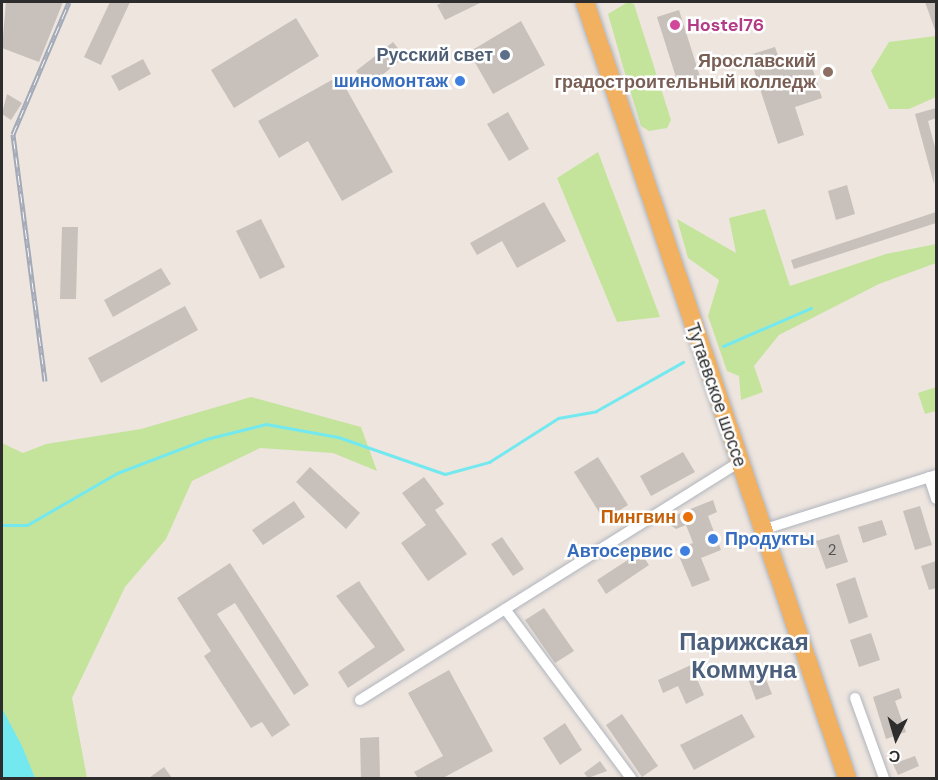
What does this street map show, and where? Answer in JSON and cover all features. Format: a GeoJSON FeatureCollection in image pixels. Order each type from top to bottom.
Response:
{"type":"FeatureCollection","features":[{"type":"Feature","properties":{"kind":"main road","name":"Тутаевское шоссе"},"geometry":{"type":"LineString","coordinates":[[585,4],[846,778]]}},
{"type":"Feature","properties":{"kind":"street"},"geometry":{"type":"LineString","coordinates":[[360,700],[739,462]]}},
{"type":"Feature","properties":{"kind":"street"},"geometry":{"type":"LineString","coordinates":[[762,530],[933,476],[936,499]]}},
{"type":"Feature","properties":{"kind":"street"},"geometry":{"type":"LineString","coordinates":[[505,609],[631,778]]}},
{"type":"Feature","properties":{"kind":"street"},"geometry":{"type":"LineString","coordinates":[[855,698],[884,778]]}},
{"type":"Feature","properties":{"kind":"green space"},"geometry":{"type":"Polygon","coordinates":[[[628,2],[634,4],[671,120],[667,128],[649,131],[641,126],[608,14],[628,2]]]}},
{"type":"Feature","properties":{"kind":"green space"},"geometry":{"type":"Polygon","coordinates":[[[936,36],[936,97],[909,109],[889,109],[871,71],[889,42],[936,36]]]}},
{"type":"Feature","properties":{"kind":"green space"},"geometry":{"type":"Polygon","coordinates":[[[598,152],[660,317],[617,322],[557,178],[598,152]]]}},
{"type":"Feature","properties":{"kind":"green space"},"geometry":{"type":"Polygon","coordinates":[[[765,209],[790,286],[886,254],[936,244],[936,263],[879,284],[779,335],[754,366],[763,392],[741,400],[739,376],[727,371],[708,316],[719,280],[688,258],[677,219],[736,253],[729,218],[765,209]]]}},
{"type":"Feature","properties":{"kind":"green space"},"geometry":{"type":"Polygon","coordinates":[[[936,387],[936,411],[925,414],[918,393],[936,387]]]}},
{"type":"Feature","properties":{"kind":"green space"},"geometry":{"type":"Polygon","coordinates":[[[251,397],[361,427],[377,471],[333,453],[260,448],[192,481],[166,539],[125,587],[72,698],[87,778],[35,778],[2,708],[2,443],[23,453],[46,444],[141,429],[251,397]]]}},
{"type":"Feature","properties":{"kind":"water"},"geometry":{"type":"Polygon","coordinates":[[[2,708],[22,746],[35,778],[2,778],[2,708]]]}},
{"type":"Feature","properties":{"kind":"building"},"geometry":{"type":"Polygon","coordinates":[[[6,2],[63,2],[39,62],[2,48],[6,2]]]}},
{"type":"Feature","properties":{"kind":"building"},"geometry":{"type":"Polygon","coordinates":[[[110,2],[130,2],[101,65],[84,57],[110,2]]]}},
{"type":"Feature","properties":{"kind":"building"},"geometry":{"type":"Polygon","coordinates":[[[443,2],[482,2],[445,20],[437,5],[443,2]]]}},
{"type":"Feature","properties":{"kind":"building"},"geometry":{"type":"Polygon","coordinates":[[[925,2],[936,2],[935,30],[925,2]]]}},
{"type":"Feature","properties":{"kind":"building"},"geometry":{"type":"Polygon","coordinates":[[[679,10],[702,83],[680,90],[657,17],[679,10]]]}},
{"type":"Feature","properties":{"kind":"building"},"geometry":{"type":"Polygon","coordinates":[[[296,18],[319,56],[234,108],[211,70],[296,18]]]}},
{"type":"Feature","properties":{"kind":"building","name":"Русский свет"},"geometry":{"type":"Polygon","coordinates":[[[521,21],[545,65],[493,94],[469,52],[521,21]]]}},
{"type":"Feature","properties":{"kind":"building"},"geometry":{"type":"Polygon","coordinates":[[[393,42],[405,57],[368,86],[356,71],[393,42]]]}},
{"type":"Feature","properties":{"kind":"building"},"geometry":{"type":"Polygon","coordinates":[[[775,47],[782,67],[811,64],[822,98],[795,107],[804,135],[778,144],[749,55],[775,47]]]}},
{"type":"Feature","properties":{"kind":"building"},"geometry":{"type":"Polygon","coordinates":[[[143,59],[151,74],[119,91],[111,76],[143,59]]]}},
{"type":"Feature","properties":{"kind":"building"},"geometry":{"type":"Polygon","coordinates":[[[339,76],[393,172],[342,201],[308,141],[279,158],[258,121],[339,76]]]}},
{"type":"Feature","properties":{"kind":"building"},"geometry":{"type":"Polygon","coordinates":[[[7,94],[22,103],[11,120],[2,114],[7,94]]]}},
{"type":"Feature","properties":{"kind":"building"},"geometry":{"type":"Polygon","coordinates":[[[936,108],[936,118],[928,121],[936,151],[934,184],[915,114],[936,108]]]}},
{"type":"Feature","properties":{"kind":"building"},"geometry":{"type":"Polygon","coordinates":[[[508,112],[529,149],[509,161],[487,124],[508,112]]]}},
{"type":"Feature","properties":{"kind":"building"},"geometry":{"type":"Polygon","coordinates":[[[847,185],[855,214],[836,220],[828,191],[847,185]]]}},
{"type":"Feature","properties":{"kind":"building"},"geometry":{"type":"Polygon","coordinates":[[[544,202],[566,241],[517,268],[502,241],[477,255],[470,243],[544,202]]]}},
{"type":"Feature","properties":{"kind":"building"},"geometry":{"type":"Polygon","coordinates":[[[936,212],[936,223],[794,269],[791,260],[936,212]]]}},
{"type":"Feature","properties":{"kind":"building"},"geometry":{"type":"Polygon","coordinates":[[[261,219],[285,267],[260,279],[236,231],[261,219]]]}},
{"type":"Feature","properties":{"kind":"building"},"geometry":{"type":"Polygon","coordinates":[[[62,227],[78,227],[76,299],[60,299],[62,227]]]}},
{"type":"Feature","properties":{"kind":"building"},"geometry":{"type":"Polygon","coordinates":[[[161,268],[171,284],[113,317],[104,300],[161,268]]]}},
{"type":"Feature","properties":{"kind":"building"},"geometry":{"type":"Polygon","coordinates":[[[185,306],[198,330],[101,383],[88,358],[185,306]]]}},
{"type":"Feature","properties":{"kind":"building"},"geometry":{"type":"Polygon","coordinates":[[[683,452],[695,472],[651,496],[640,476],[683,452]]]}},
{"type":"Feature","properties":{"kind":"building"},"geometry":{"type":"Polygon","coordinates":[[[598,457],[628,505],[604,520],[574,472],[598,457]]]}},
{"type":"Feature","properties":{"kind":"building"},"geometry":{"type":"Polygon","coordinates":[[[310,467],[360,513],[346,529],[296,482],[310,467]]]}},
{"type":"Feature","properties":{"kind":"building"},"geometry":{"type":"Polygon","coordinates":[[[424,477],[444,504],[435,510],[467,554],[428,581],[401,543],[426,525],[402,493],[424,477]]]}},
{"type":"Feature","properties":{"kind":"building"},"geometry":{"type":"Polygon","coordinates":[[[713,500],[717,512],[708,516],[721,550],[701,558],[710,580],[692,587],[676,549],[693,543],[686,525],[676,529],[663,520],[713,500]]]}},
{"type":"Feature","properties":{"kind":"building"},"geometry":{"type":"Polygon","coordinates":[[[294,501],[305,517],[263,545],[252,530],[294,501]]]}},
{"type":"Feature","properties":{"kind":"building"},"geometry":{"type":"Polygon","coordinates":[[[920,506],[932,545],[915,550],[903,511],[920,506]]]}},
{"type":"Feature","properties":{"kind":"building"},"geometry":{"type":"Polygon","coordinates":[[[882,520],[887,535],[863,543],[858,527],[882,520]]]}},
{"type":"Feature","properties":{"kind":"building"},"geometry":{"type":"Polygon","coordinates":[[[839,534],[848,562],[826,569],[816,541],[839,534]]]}},
{"type":"Feature","properties":{"kind":"building"},"geometry":{"type":"Polygon","coordinates":[[[502,537],[524,569],[513,576],[491,544],[502,537]]]}},
{"type":"Feature","properties":{"kind":"building"},"geometry":{"type":"Polygon","coordinates":[[[640,552],[649,565],[606,594],[597,580],[640,552]]]}},
{"type":"Feature","properties":{"kind":"building"},"geometry":{"type":"Polygon","coordinates":[[[936,561],[936,588],[929,590],[921,566],[936,561]]]}},
{"type":"Feature","properties":{"kind":"building"},"geometry":{"type":"Polygon","coordinates":[[[230,563],[309,685],[294,695],[235,603],[217,614],[290,725],[272,737],[262,722],[251,728],[204,656],[211,651],[177,598],[230,563]]]}},
{"type":"Feature","properties":{"kind":"building"},"geometry":{"type":"Polygon","coordinates":[[[855,577],[868,617],[849,624],[836,584],[855,577]]]}},
{"type":"Feature","properties":{"kind":"building"},"geometry":{"type":"Polygon","coordinates":[[[359,581],[405,650],[348,688],[338,672],[375,647],[336,596],[359,581]]]}},
{"type":"Feature","properties":{"kind":"building"},"geometry":{"type":"Polygon","coordinates":[[[544,608],[574,651],[555,663],[525,620],[544,608]]]}},
{"type":"Feature","properties":{"kind":"building"},"geometry":{"type":"Polygon","coordinates":[[[871,633],[880,660],[859,667],[850,640],[871,633]]]}},
{"type":"Feature","properties":{"kind":"building"},"geometry":{"type":"Polygon","coordinates":[[[691,665],[704,695],[686,704],[678,686],[663,693],[658,680],[691,665]]]}},
{"type":"Feature","properties":{"kind":"building"},"geometry":{"type":"Polygon","coordinates":[[[761,667],[772,694],[756,700],[746,673],[761,667]]]}},
{"type":"Feature","properties":{"kind":"building"},"geometry":{"type":"Polygon","coordinates":[[[449,670],[493,751],[443,778],[418,778],[414,772],[443,756],[408,693],[449,670]]]}},
{"type":"Feature","properties":{"kind":"building"},"geometry":{"type":"Polygon","coordinates":[[[899,688],[902,698],[895,701],[906,732],[886,739],[873,697],[899,688]]]}},
{"type":"Feature","properties":{"kind":"building"},"geometry":{"type":"Polygon","coordinates":[[[622,714],[658,766],[642,777],[606,725],[622,714]]]}},
{"type":"Feature","properties":{"kind":"building"},"geometry":{"type":"Polygon","coordinates":[[[742,714],[755,737],[694,770],[680,745],[742,714]]]}},
{"type":"Feature","properties":{"kind":"building"},"geometry":{"type":"Polygon","coordinates":[[[565,723],[582,750],[560,765],[543,738],[565,723]]]}},
{"type":"Feature","properties":{"kind":"building"},"geometry":{"type":"Polygon","coordinates":[[[379,737],[380,778],[361,778],[360,738],[379,737]]]}},
{"type":"Feature","properties":{"kind":"building"},"geometry":{"type":"Polygon","coordinates":[[[915,756],[919,766],[898,775],[893,764],[915,756]]]}},
{"type":"Feature","properties":{"kind":"building"},"geometry":{"type":"Polygon","coordinates":[[[600,761],[607,771],[588,778],[584,773],[600,761]]]}},
{"type":"Feature","properties":{"kind":"building"},"geometry":{"type":"Polygon","coordinates":[[[164,767],[172,778],[149,778],[164,767]]]}},
{"type":"Feature","properties":{"kind":"waterway"},"geometry":{"type":"LineString","coordinates":[[723,346],[811,308]]}},
{"type":"Feature","properties":{"kind":"waterway"},"geometry":{"type":"LineString","coordinates":[[2,525],[27,525],[117,473],[206,439],[266,424],[338,437],[445,474],[489,462],[558,418],[596,411],[683,362]]}},
{"type":"Feature","properties":{"kind":"railway"},"geometry":{"type":"LineString","coordinates":[[45,381],[13,134],[69,2]]}},
{"type":"Feature","properties":{"kind":"place","name":"Hostel76"},"geometry":{"type":"Point","coordinates":[675,25]}},
{"type":"Feature","properties":{"kind":"place","name":"Русский свет"},"geometry":{"type":"Point","coordinates":[505,55]}},
{"type":"Feature","properties":{"kind":"place","name":"Ярославский градостроительный колледж"},"geometry":{"type":"Point","coordinates":[828,72]}},
{"type":"Feature","properties":{"kind":"place","name":"шиномонтаж"},"geometry":{"type":"Point","coordinates":[460,81]}},
{"type":"Feature","properties":{"kind":"place","name":"Пингвин"},"geometry":{"type":"Point","coordinates":[688,517]}},
{"type":"Feature","properties":{"kind":"place","name":"Продукты"},"geometry":{"type":"Point","coordinates":[713,539]}},
{"type":"Feature","properties":{"kind":"place","name":"Автосервис"},"geometry":{"type":"Point","coordinates":[685,551]}},
{"type":"Feature","properties":{"kind":"district","name":"Парижская Коммуна"},"geometry":{"type":"Point","coordinates":[744,656]}}]}
